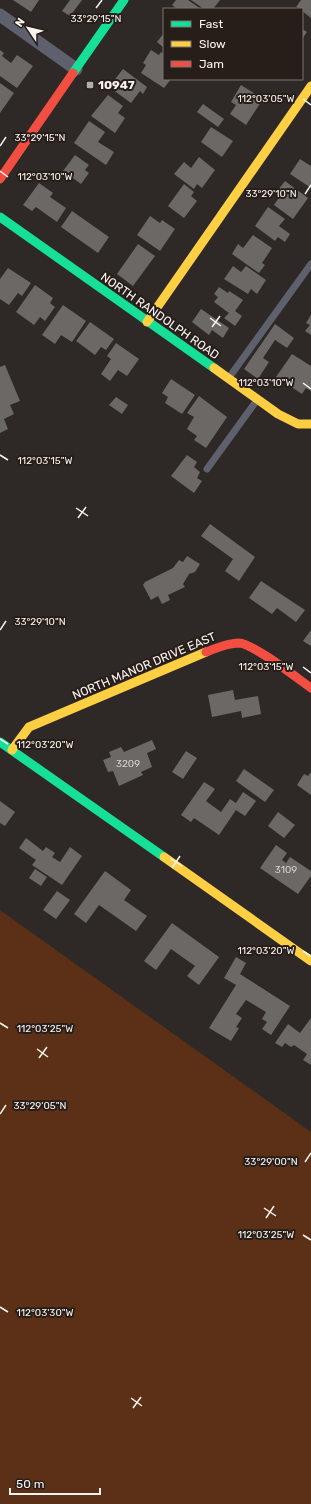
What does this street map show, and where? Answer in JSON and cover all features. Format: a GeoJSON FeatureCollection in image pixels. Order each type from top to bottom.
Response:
{"type":"FeatureCollection","features":[{"type":"Feature","properties":{"kind":"street"},"geometry":{"type":"LineString","coordinates":[[0,179],[124,0]]}},
{"type":"Feature","properties":{"kind":"street"},"geometry":{"type":"LineString","coordinates":[[0,15],[76,69]]}},
{"type":"Feature","properties":{"kind":"street"},"geometry":{"type":"LineString","coordinates":[[147,322],[311,86]]}},
{"type":"Feature","properties":{"kind":"street","name":"NORTH RANDOLPH ROAD"},"geometry":{"type":"LineString","coordinates":[[0,218],[288,420],[298,424],[311,424]]}},
{"type":"Feature","properties":{"kind":"street","name":"NORTH MANOR DRIVE EAST"},"geometry":{"type":"LineString","coordinates":[[12,750],[30,727],[223,645],[241,644],[264,655],[311,688]]}},
{"type":"Feature","properties":{"kind":"street"},"geometry":{"type":"LineString","coordinates":[[0,742],[311,961]]}},
{"type":"Feature","properties":{"kind":"lane"},"geometry":{"type":"LineString","coordinates":[[228,379],[311,264]]}},
{"type":"Feature","properties":{"kind":"lane"},"geometry":{"type":"LineString","coordinates":[[207,469],[258,400]]}},
{"type":"Feature","properties":{"kind":"shaded area"},"geometry":{"type":"Polygon","coordinates":[[[0,910],[311,1132],[311,1504],[0,1504],[0,910]]]}},
{"type":"Feature","properties":{"kind":"building"},"geometry":{"type":"Polygon","coordinates":[[[13,0],[39,0],[31,12],[13,0]]]}},
{"type":"Feature","properties":{"kind":"building"},"geometry":{"type":"Polygon","coordinates":[[[70,0],[82,0],[70,16],[62,11],[70,0]]]}},
{"type":"Feature","properties":{"kind":"building"},"geometry":{"type":"Polygon","coordinates":[[[176,0],[188,0],[200,8],[176,8],[172,5],[176,0]]]}},
{"type":"Feature","properties":{"kind":"building"},"geometry":{"type":"Polygon","coordinates":[[[191,0],[220,0],[214,8],[203,8],[191,0]]]}},
{"type":"Feature","properties":{"kind":"building"},"geometry":{"type":"Polygon","coordinates":[[[301,0],[311,0],[311,18],[303,12],[303,8],[296,7],[301,0]]]}},
{"type":"Feature","properties":{"kind":"building"},"geometry":{"type":"Polygon","coordinates":[[[303,30],[307,32],[303,38],[303,30]]]}},
{"type":"Feature","properties":{"kind":"building"},"geometry":{"type":"Polygon","coordinates":[[[163,34],[163,47],[157,42],[163,34]]]}},
{"type":"Feature","properties":{"kind":"building"},"geometry":{"type":"Polygon","coordinates":[[[0,50],[4,53],[2,56],[11,63],[17,55],[33,66],[17,88],[0,76],[0,50]]]}},
{"type":"Feature","properties":{"kind":"building"},"geometry":{"type":"Polygon","coordinates":[[[151,50],[159,55],[161,52],[163,53],[163,80],[170,80],[164,88],[141,73],[146,65],[143,63],[151,50]]]}},
{"type":"Feature","properties":{"kind":"building"},"geometry":{"type":"Polygon","coordinates":[[[123,69],[147,87],[143,94],[140,91],[131,103],[109,87],[123,69]]]}},
{"type":"Feature","properties":{"kind":"building"},"geometry":{"type":"Polygon","coordinates":[[[0,83],[14,93],[0,113],[0,83]]]}},
{"type":"Feature","properties":{"kind":"building"},"geometry":{"type":"Polygon","coordinates":[[[241,85],[263,99],[246,125],[230,114],[236,105],[231,102],[241,85]]]}},
{"type":"Feature","properties":{"kind":"building"},"geometry":{"type":"Polygon","coordinates":[[[108,95],[123,106],[118,113],[125,118],[115,133],[91,116],[108,95]]]}},
{"type":"Feature","properties":{"kind":"building"},"geometry":{"type":"Polygon","coordinates":[[[203,104],[224,119],[218,127],[197,112],[203,104]]]}},
{"type":"Feature","properties":{"kind":"building"},"geometry":{"type":"Polygon","coordinates":[[[89,121],[105,132],[98,142],[114,152],[106,165],[74,143],[89,121]]]}},
{"type":"Feature","properties":{"kind":"building"},"geometry":{"type":"Polygon","coordinates":[[[211,127],[233,141],[222,157],[201,142],[211,127]]]}},
{"type":"Feature","properties":{"kind":"building"},"geometry":{"type":"Polygon","coordinates":[[[75,155],[89,165],[85,170],[89,173],[81,184],[63,171],[75,155]]]}},
{"type":"Feature","properties":{"kind":"building"},"geometry":{"type":"Polygon","coordinates":[[[199,157],[215,170],[202,188],[197,184],[194,189],[174,174],[184,162],[191,168],[199,157]]]}},
{"type":"Feature","properties":{"kind":"building"},"geometry":{"type":"Polygon","coordinates":[[[300,159],[311,166],[311,188],[290,174],[300,159]]]}},
{"type":"Feature","properties":{"kind":"building"},"geometry":{"type":"Polygon","coordinates":[[[285,181],[308,198],[293,219],[274,205],[282,193],[278,190],[285,181]]]}},
{"type":"Feature","properties":{"kind":"building"},"geometry":{"type":"Polygon","coordinates":[[[39,183],[53,193],[50,197],[66,208],[57,222],[36,207],[32,211],[23,205],[39,183]]]}},
{"type":"Feature","properties":{"kind":"building"},"geometry":{"type":"Polygon","coordinates":[[[184,184],[194,192],[191,196],[197,201],[184,218],[168,206],[184,184]]]}},
{"type":"Feature","properties":{"kind":"building"},"geometry":{"type":"Polygon","coordinates":[[[268,207],[285,219],[279,226],[290,234],[285,242],[278,237],[275,241],[255,226],[268,207]]]}},
{"type":"Feature","properties":{"kind":"building"},"geometry":{"type":"Polygon","coordinates":[[[72,211],[109,237],[98,253],[61,227],[72,211]]]}},
{"type":"Feature","properties":{"kind":"building"},"geometry":{"type":"Polygon","coordinates":[[[150,216],[160,223],[162,220],[175,229],[160,251],[137,235],[150,216]]]}},
{"type":"Feature","properties":{"kind":"building"},"geometry":{"type":"Polygon","coordinates":[[[253,235],[272,248],[262,263],[265,265],[259,273],[232,254],[238,244],[243,248],[253,235]]]}},
{"type":"Feature","properties":{"kind":"building"},"geometry":{"type":"Polygon","coordinates":[[[138,244],[155,256],[133,286],[117,274],[138,244]]]}},
{"type":"Feature","properties":{"kind":"building"},"geometry":{"type":"Polygon","coordinates":[[[233,266],[241,272],[246,266],[266,280],[257,294],[251,289],[248,294],[224,279],[233,266]]]}},
{"type":"Feature","properties":{"kind":"building"},"geometry":{"type":"Polygon","coordinates":[[[8,268],[31,283],[22,296],[18,293],[9,305],[0,299],[0,279],[8,268]]]}},
{"type":"Feature","properties":{"kind":"building"},"geometry":{"type":"Polygon","coordinates":[[[35,285],[53,298],[50,303],[55,307],[45,321],[40,317],[34,325],[16,312],[35,285]]]}},
{"type":"Feature","properties":{"kind":"building"},"geometry":{"type":"Polygon","coordinates":[[[219,287],[228,293],[229,291],[243,300],[235,311],[242,316],[235,326],[224,318],[229,313],[214,302],[218,297],[214,294],[219,287]]]}},
{"type":"Feature","properties":{"kind":"building"},"geometry":{"type":"Polygon","coordinates":[[[63,305],[86,321],[72,342],[61,335],[55,344],[42,335],[63,305]]]}},
{"type":"Feature","properties":{"kind":"building"},"geometry":{"type":"Polygon","coordinates":[[[201,309],[229,328],[223,338],[212,330],[209,335],[192,322],[201,309]]]}},
{"type":"Feature","properties":{"kind":"building"},"geometry":{"type":"Polygon","coordinates":[[[311,315],[311,335],[305,331],[310,325],[306,323],[311,315]]]}},
{"type":"Feature","properties":{"kind":"building"},"geometry":{"type":"Polygon","coordinates":[[[90,322],[114,339],[106,350],[101,347],[95,355],[76,341],[90,322]]]}},
{"type":"Feature","properties":{"kind":"building"},"geometry":{"type":"Polygon","coordinates":[[[275,324],[294,338],[287,348],[275,340],[263,358],[269,362],[258,379],[244,369],[275,324]]]}},
{"type":"Feature","properties":{"kind":"building"},"geometry":{"type":"Polygon","coordinates":[[[116,343],[139,359],[127,376],[118,370],[110,381],[101,374],[111,359],[107,356],[116,343]]]}},
{"type":"Feature","properties":{"kind":"building"},"geometry":{"type":"Polygon","coordinates":[[[292,354],[311,366],[311,391],[306,388],[302,394],[276,377],[292,354]]]}},
{"type":"Feature","properties":{"kind":"building"},"geometry":{"type":"Polygon","coordinates":[[[5,365],[20,401],[10,405],[14,414],[4,419],[8,429],[0,433],[0,367],[5,365]]]}},
{"type":"Feature","properties":{"kind":"building"},"geometry":{"type":"Polygon","coordinates":[[[171,379],[195,395],[182,414],[165,403],[168,397],[162,393],[171,379]]]}},
{"type":"Feature","properties":{"kind":"building"},"geometry":{"type":"Polygon","coordinates":[[[199,396],[227,417],[206,448],[194,440],[197,436],[187,429],[194,417],[187,413],[199,396]]]}},
{"type":"Feature","properties":{"kind":"building"},"geometry":{"type":"Polygon","coordinates":[[[116,397],[128,405],[122,414],[109,405],[116,397]]]}},
{"type":"Feature","properties":{"kind":"building"},"geometry":{"type":"Polygon","coordinates":[[[187,455],[197,462],[194,467],[200,472],[197,478],[202,481],[194,493],[171,476],[187,455]]]}},
{"type":"Feature","properties":{"kind":"building"},"geometry":{"type":"Polygon","coordinates":[[[210,524],[255,557],[239,581],[225,571],[233,559],[201,536],[210,524]]]}},
{"type":"Feature","properties":{"kind":"building"},"geometry":{"type":"Polygon","coordinates":[[[187,556],[200,564],[195,572],[189,574],[183,584],[185,587],[168,595],[170,600],[162,604],[158,596],[151,600],[143,585],[145,582],[173,568],[179,560],[183,562],[187,556]]]}},
{"type":"Feature","properties":{"kind":"building"},"geometry":{"type":"Polygon","coordinates":[[[261,581],[305,610],[296,622],[277,608],[272,614],[249,598],[261,581]]]}},
{"type":"Feature","properties":{"kind":"building"},"geometry":{"type":"Polygon","coordinates":[[[311,630],[311,646],[303,641],[311,630]]]}},
{"type":"Feature","properties":{"kind":"building"},"geometry":{"type":"Polygon","coordinates":[[[233,690],[235,700],[258,696],[261,714],[242,718],[241,711],[212,717],[208,695],[233,690]]]}},
{"type":"Feature","properties":{"kind":"building"},"geometry":{"type":"Polygon","coordinates":[[[152,740],[156,749],[147,753],[152,767],[141,772],[143,775],[119,786],[113,771],[108,772],[103,760],[111,757],[109,752],[121,747],[124,752],[152,740]]]}},
{"type":"Feature","properties":{"kind":"building"},"geometry":{"type":"Polygon","coordinates":[[[186,751],[197,758],[183,779],[172,772],[186,751]]]}},
{"type":"Feature","properties":{"kind":"building"},"geometry":{"type":"Polygon","coordinates":[[[244,769],[274,790],[265,802],[236,781],[244,769]]]}},
{"type":"Feature","properties":{"kind":"building"},"geometry":{"type":"Polygon","coordinates":[[[311,772],[311,795],[297,785],[304,774],[308,776],[311,772]]]}},
{"type":"Feature","properties":{"kind":"building"},"geometry":{"type":"Polygon","coordinates":[[[204,782],[215,789],[206,801],[221,812],[230,799],[236,803],[243,792],[256,801],[245,816],[236,810],[219,835],[194,818],[191,822],[181,815],[204,782]]]}},
{"type":"Feature","properties":{"kind":"building"},"geometry":{"type":"Polygon","coordinates":[[[0,801],[15,812],[5,826],[0,823],[0,801]]]}},
{"type":"Feature","properties":{"kind":"building"},"geometry":{"type":"Polygon","coordinates":[[[278,812],[295,825],[284,838],[268,826],[278,812]]]}},
{"type":"Feature","properties":{"kind":"building"},"geometry":{"type":"Polygon","coordinates":[[[26,838],[43,851],[46,847],[55,853],[52,857],[60,862],[70,847],[82,856],[62,885],[32,865],[36,860],[19,848],[26,838]]]}},
{"type":"Feature","properties":{"kind":"building"},"geometry":{"type":"Polygon","coordinates":[[[276,845],[287,853],[282,860],[286,863],[290,857],[311,871],[311,876],[298,894],[260,868],[276,845]]]}},
{"type":"Feature","properties":{"kind":"building"},"geometry":{"type":"Polygon","coordinates":[[[35,869],[47,877],[41,886],[29,878],[35,869]]]}},
{"type":"Feature","properties":{"kind":"building"},"geometry":{"type":"Polygon","coordinates":[[[105,871],[131,890],[124,900],[147,916],[136,931],[99,905],[86,923],[74,914],[105,871]]]}},
{"type":"Feature","properties":{"kind":"building"},"geometry":{"type":"Polygon","coordinates":[[[57,891],[70,900],[56,919],[43,910],[57,891]]]}},
{"type":"Feature","properties":{"kind":"building"},"geometry":{"type":"Polygon","coordinates":[[[172,923],[219,957],[199,985],[187,976],[195,966],[171,949],[156,970],[144,961],[172,923]]]}},
{"type":"Feature","properties":{"kind":"building"},"geometry":{"type":"Polygon","coordinates":[[[236,957],[246,963],[240,974],[290,1006],[271,1035],[262,1029],[267,1022],[262,1019],[266,1012],[246,1000],[236,1014],[242,1018],[236,1027],[239,1028],[231,1041],[209,1028],[236,985],[224,978],[236,957]]]}},
{"type":"Feature","properties":{"kind":"building"},"geometry":{"type":"Polygon","coordinates":[[[311,1018],[311,1065],[303,1060],[307,1054],[294,1045],[291,1047],[285,1043],[282,1047],[275,1043],[288,1024],[300,1033],[311,1018]]]}},
{"type":"Feature","properties":{"kind":"traffic: fast"},"geometry":{"type":"LineString","coordinates":[[73,73],[124,0]]}},
{"type":"Feature","properties":{"kind":"traffic: fast"},"geometry":{"type":"LineString","coordinates":[[0,217],[214,368]]}},
{"type":"Feature","properties":{"kind":"traffic: fast"},"geometry":{"type":"LineString","coordinates":[[0,742],[164,857]]}},
{"type":"Feature","properties":{"kind":"traffic: slow"},"geometry":{"type":"LineString","coordinates":[[147,322],[311,86]]}},
{"type":"Feature","properties":{"kind":"traffic: slow"},"geometry":{"type":"LineString","coordinates":[[214,368],[278,414],[298,424],[311,424]]}},
{"type":"Feature","properties":{"kind":"traffic: slow"},"geometry":{"type":"LineString","coordinates":[[12,750],[29,727],[206,652]]}},
{"type":"Feature","properties":{"kind":"traffic: slow"},"geometry":{"type":"LineString","coordinates":[[164,857],[311,961]]}},
{"type":"Feature","properties":{"kind":"traffic: jam"},"geometry":{"type":"LineString","coordinates":[[0,179],[73,73]]}},
{"type":"Feature","properties":{"kind":"traffic: jam"},"geometry":{"type":"LineString","coordinates":[[206,652],[230,644],[239,643],[246,645],[275,662],[311,688]]}},
{"type":"Feature","properties":{"kind":"place","name":"10947"},"geometry":{"type":"Point","coordinates":[90,85]}}]}
